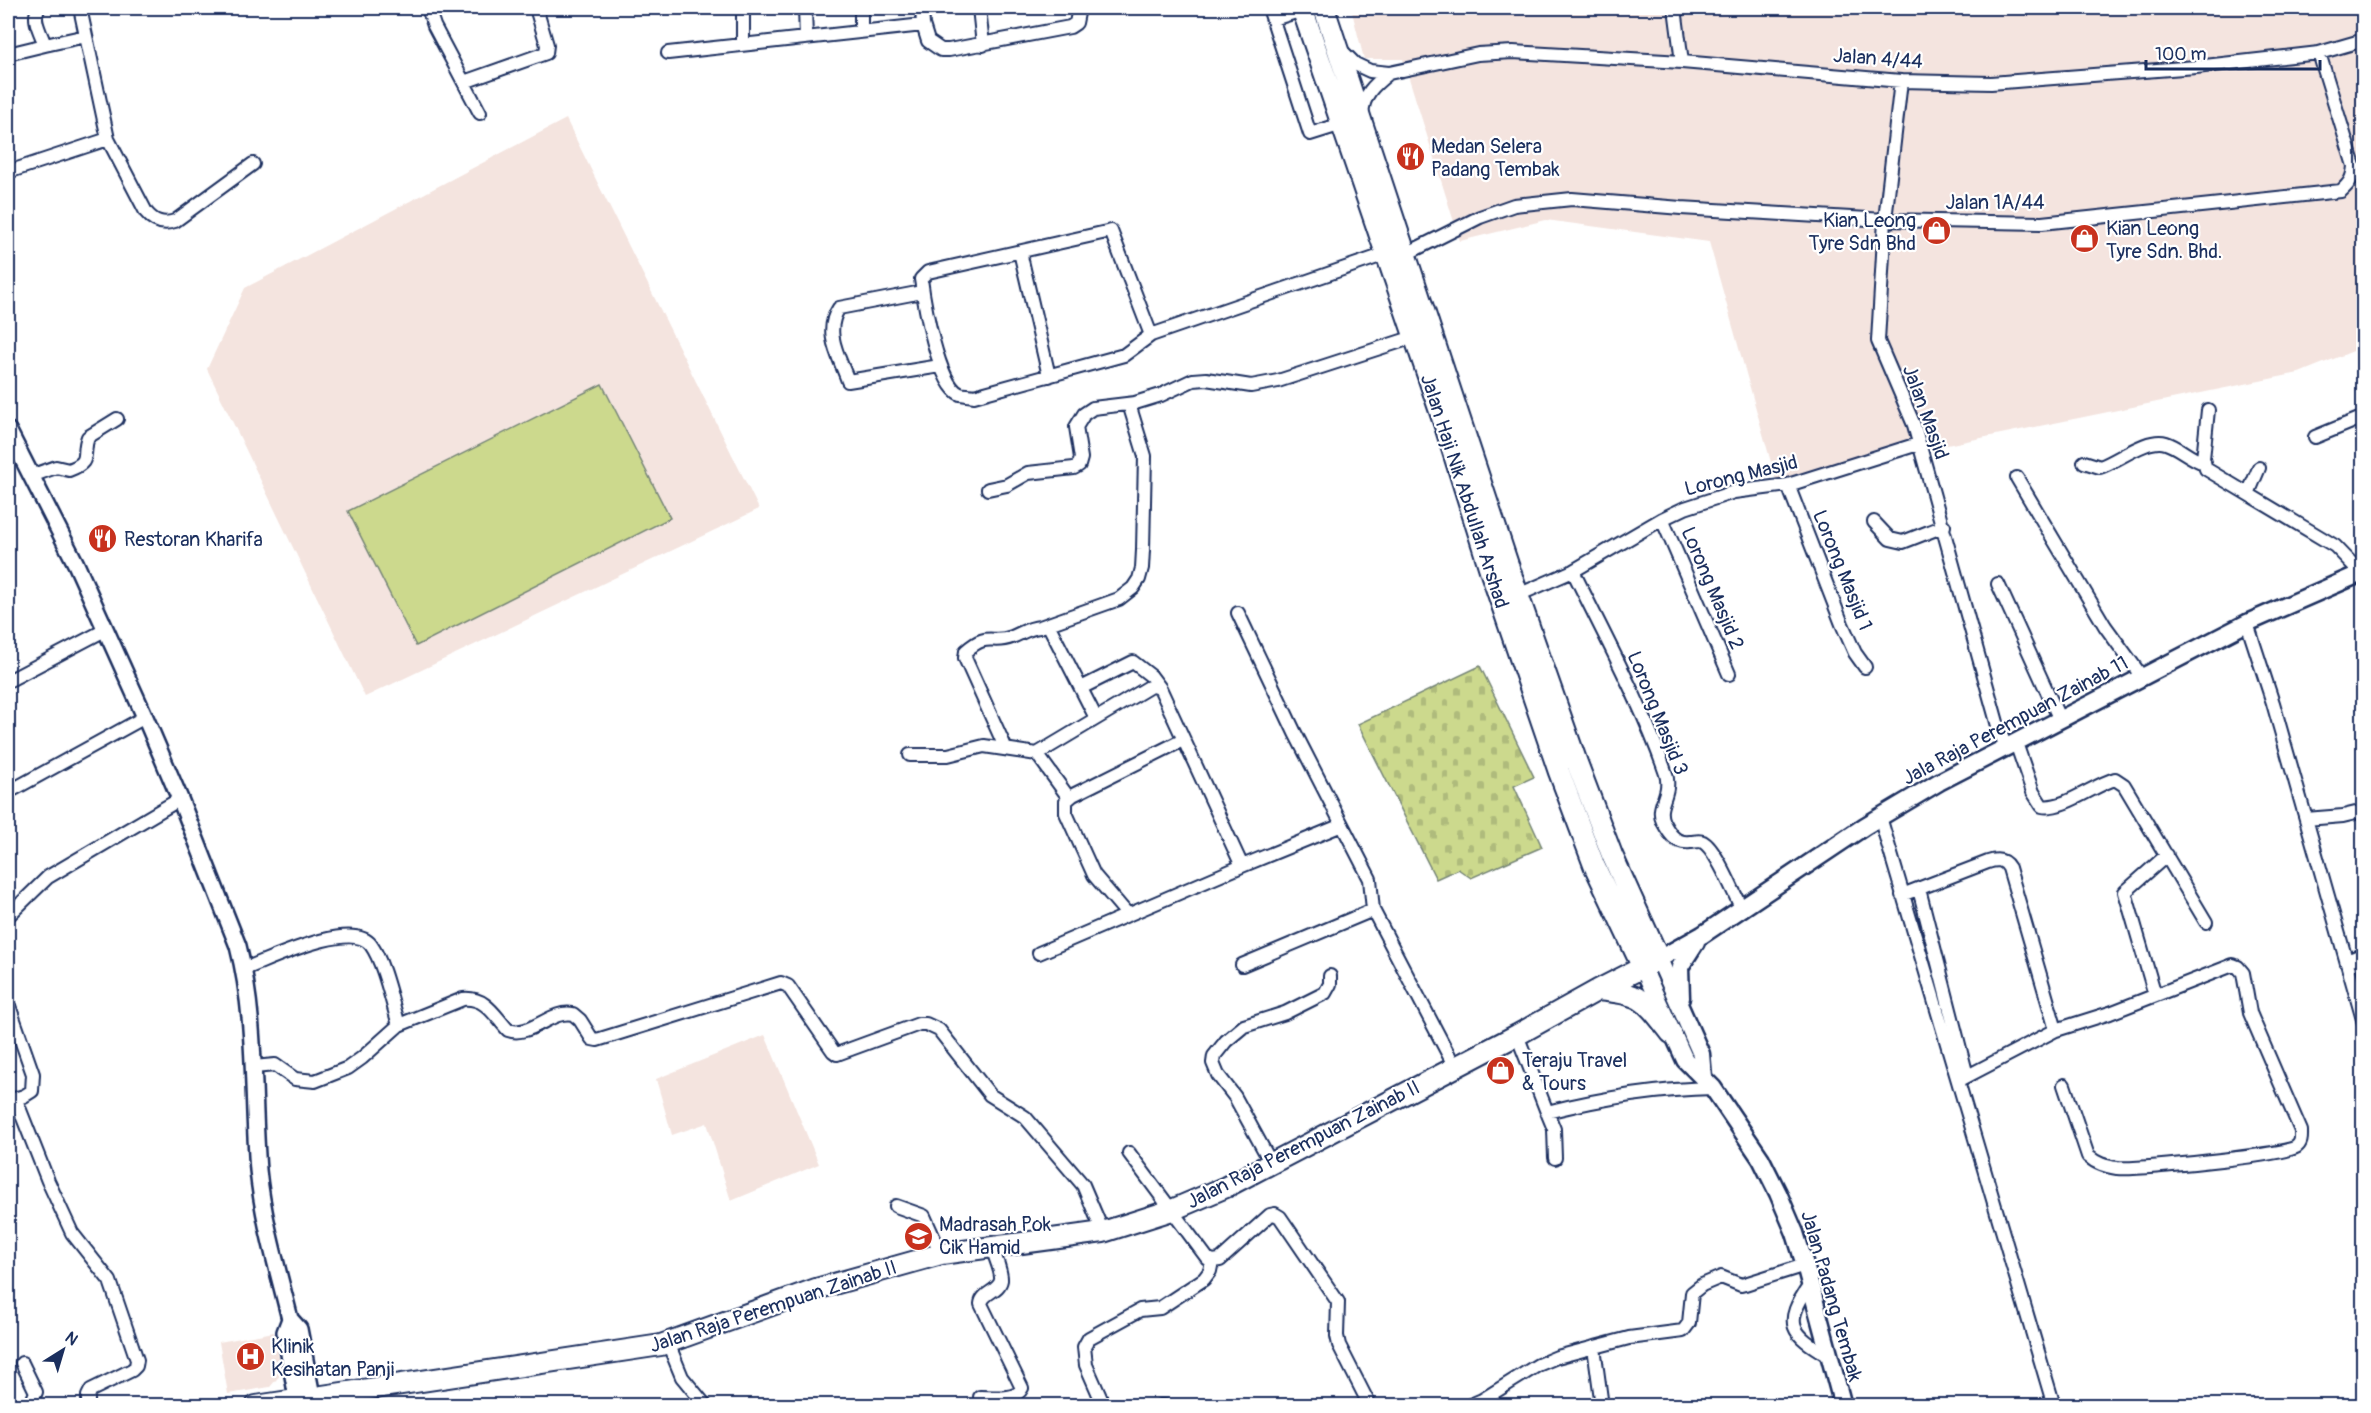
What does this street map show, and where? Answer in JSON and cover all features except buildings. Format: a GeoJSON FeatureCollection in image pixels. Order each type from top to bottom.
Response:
{"type":"FeatureCollection","features":[{"type":"Feature","properties":{"kind":"main road","name":"Jalan Haji Nik Abdullah Arshad"},"geometry":{"type":"LineString","coordinates":[[1324,8],[1362,120],[1414,337],[1559,772],[1594,865],[1651,963]]}},
{"type":"Feature","properties":{"kind":"main road","name":"Jalan Haji Nik Abdullah Arshad"},"geometry":{"type":"LineString","coordinates":[[1303,9],[1342,124],[1395,254],[1596,816],[1651,963]]}},
{"type":"Feature","properties":{"kind":"main road","name":"Jala Raja Perempuan Zainab 11"},"geometry":{"type":"LineString","coordinates":[[1702,935],[1880,817],[1939,782],[2247,623],[2362,572]]}},
{"type":"Feature","properties":{"kind":"main road"},"geometry":{"type":"LineString","coordinates":[[1651,963],[1702,935]]}},
{"type":"Feature","properties":{"kind":"main road"},"geometry":{"type":"LineString","coordinates":[[1678,1026],[1680,967],[1684,957],[1702,935]]}},
{"type":"Feature","properties":{"kind":"main road","name":"Jalan Raja Perempuan Zainab II"},"geometry":{"type":"LineString","coordinates":[[256,1406],[505,1370],[668,1343],[816,1289],[941,1254],[1102,1232],[1172,1210],[1226,1187],[1651,963]]}},
{"type":"Feature","properties":{"kind":"main road","name":"Jalan Padang Tembak"},"geometry":{"type":"LineString","coordinates":[[1651,963],[1678,1026],[1684,1060],[1708,1083],[1761,1159],[1778,1193],[1795,1233],[1805,1265],[1843,1406]]}},
{"type":"Feature","properties":{"kind":"main road"},"geometry":{"type":"LineString","coordinates":[[1598,990],[1627,993],[1640,999],[1678,1026]]}},
{"type":"Feature","properties":{"kind":"street"},"geometry":{"type":"LineString","coordinates":[[39,8],[35,17],[45,45]]}},
{"type":"Feature","properties":{"kind":"street"},"geometry":{"type":"LineString","coordinates":[[428,8],[434,26],[480,113]]}},
{"type":"Feature","properties":{"kind":"street"},"geometry":{"type":"LineString","coordinates":[[464,82],[546,53],[547,45],[536,8]]}},
{"type":"Feature","properties":{"kind":"street"},"geometry":{"type":"LineString","coordinates":[[743,8],[743,44]]}},
{"type":"Feature","properties":{"kind":"street"},"geometry":{"type":"LineString","coordinates":[[805,8],[806,38]]}},
{"type":"Feature","properties":{"kind":"street"},"geometry":{"type":"LineString","coordinates":[[861,8],[861,31]]}},
{"type":"Feature","properties":{"kind":"street"},"geometry":{"type":"LineString","coordinates":[[922,8],[923,25],[928,41],[941,50],[983,45],[1070,27],[1076,23],[1079,8]]}},
{"type":"Feature","properties":{"kind":"street"},"geometry":{"type":"LineString","coordinates":[[979,8],[983,45]]}},
{"type":"Feature","properties":{"kind":"street"},"geometry":{"type":"LineString","coordinates":[[1675,8],[1682,62]]}},
{"type":"Feature","properties":{"kind":"street"},"geometry":{"type":"LineString","coordinates":[[83,9],[86,36],[108,139],[146,212],[155,221],[162,223],[175,221],[253,164]]}},
{"type":"Feature","properties":{"kind":"street"},"geometry":{"type":"LineString","coordinates":[[1303,9],[1271,13],[1310,134],[1342,124]]}},
{"type":"Feature","properties":{"kind":"street"},"geometry":{"type":"LineString","coordinates":[[668,53],[923,25]]}},
{"type":"Feature","properties":{"kind":"street"},"geometry":{"type":"LineString","coordinates":[[8,54],[86,36]]}},
{"type":"Feature","properties":{"kind":"street"},"geometry":{"type":"LineString","coordinates":[[1333,38],[1355,64],[1370,71],[1389,73]]}},
{"type":"Feature","properties":{"kind":"street","name":"Jalan 4/44"},"geometry":{"type":"LineString","coordinates":[[1389,73],[1478,54],[1513,52],[1682,62],[1901,81],[1991,83],[2196,67],[2319,53],[2364,40]]}},
{"type":"Feature","properties":{"kind":"street","name":"Jalan 1A/44"},"geometry":{"type":"LineString","coordinates":[[922,292],[940,366],[946,381],[959,394],[974,396],[1124,355],[1151,335],[1395,254],[1506,208],[1539,201],[1572,199],[1885,220],[2042,223],[2341,191],[2349,184],[2354,166],[2319,53]]}},
{"type":"Feature","properties":{"kind":"street"},"geometry":{"type":"LineString","coordinates":[[1362,120],[1362,105],[1367,93],[1389,73]]}},
{"type":"Feature","properties":{"kind":"street","name":"Jalan Masjid"},"geometry":{"type":"LineString","coordinates":[[1901,81],[1885,220],[1878,341],[1914,425],[1998,726],[2011,746],[2039,804],[2051,806],[2105,782],[2115,780],[2124,785],[2167,855]]}},
{"type":"Feature","properties":{"kind":"street"},"geometry":{"type":"LineString","coordinates":[[8,172],[108,139]]}},
{"type":"Feature","properties":{"kind":"street"},"geometry":{"type":"LineString","coordinates":[[940,366],[848,381],[831,332],[832,319],[839,308],[922,292],[921,279],[928,272],[1111,231],[1151,335]]}},
{"type":"Feature","properties":{"kind":"street"},"geometry":{"type":"LineString","coordinates":[[1020,252],[1049,376]]}},
{"type":"Feature","properties":{"kind":"street"},"geometry":{"type":"LineString","coordinates":[[988,489],[1005,486],[1031,472],[1074,468],[1079,465],[1081,458],[1076,428],[1084,414],[1093,408],[1129,404],[1161,395],[1193,381],[1206,379],[1251,386],[1278,381],[1414,337]]}},
{"type":"Feature","properties":{"kind":"street"},"geometry":{"type":"LineString","coordinates":[[1006,749],[965,658],[966,651],[980,640],[1009,638],[1028,629],[1119,599],[1133,588],[1139,579],[1143,550],[1145,456],[1129,404]]}},
{"type":"Feature","properties":{"kind":"street"},"geometry":{"type":"LineString","coordinates":[[2208,410],[2204,463],[2209,471],[2335,546],[2362,572]]}},
{"type":"Feature","properties":{"kind":"street"},"geometry":{"type":"LineString","coordinates":[[2315,437],[2364,417]]}},
{"type":"Feature","properties":{"kind":"street"},"geometry":{"type":"LineString","coordinates":[[32,476],[54,467],[69,470],[81,465],[86,457],[88,437],[117,419]]}},
{"type":"Feature","properties":{"kind":"street"},"geometry":{"type":"LineString","coordinates":[[8,430],[76,564],[145,717],[223,905],[244,969],[254,1067],[258,1172],[290,1319],[285,1332],[305,1399]]}},
{"type":"Feature","properties":{"kind":"street"},"geometry":{"type":"LineString","coordinates":[[2084,462],[2100,467],[2134,450],[2154,442],[2162,442],[2204,463]]}},
{"type":"Feature","properties":{"kind":"street","name":"Lorong Masjid"},"geometry":{"type":"LineString","coordinates":[[1518,595],[1573,571],[1685,508],[1734,492],[1788,485],[1918,444]]}},
{"type":"Feature","properties":{"kind":"street"},"geometry":{"type":"LineString","coordinates":[[2248,494],[2259,468]]}},
{"type":"Feature","properties":{"kind":"street"},"geometry":{"type":"LineString","coordinates":[[2017,478],[2105,626],[2142,677]]}},
{"type":"Feature","properties":{"kind":"street","name":"Lorong Masjid 1"},"geometry":{"type":"LineString","coordinates":[[1788,485],[1842,624],[1864,667]]}},
{"type":"Feature","properties":{"kind":"street","name":"Lorong Masjid 2"},"geometry":{"type":"LineString","coordinates":[[1662,519],[1728,674]]}},
{"type":"Feature","properties":{"kind":"street"},"geometry":{"type":"LineString","coordinates":[[1874,522],[1890,539],[1903,542],[1944,526]]}},
{"type":"Feature","properties":{"kind":"street","name":"Lorong Masjid 3"},"geometry":{"type":"LineString","coordinates":[[1573,571],[1633,693],[1665,772],[1669,788],[1660,811],[1662,820],[1676,840],[1685,843],[1703,842],[1716,855],[1742,909]]}},
{"type":"Feature","properties":{"kind":"street"},"geometry":{"type":"LineString","coordinates":[[1998,584],[2061,720]]}},
{"type":"Feature","properties":{"kind":"street"},"geometry":{"type":"LineString","coordinates":[[1238,613],[1295,733],[1370,879],[1373,910],[1455,1067]]}},
{"type":"Feature","properties":{"kind":"street"},"geometry":{"type":"LineString","coordinates":[[2247,623],[2273,703],[2364,1023]]}},
{"type":"Feature","properties":{"kind":"street"},"geometry":{"type":"LineString","coordinates":[[1048,624],[1096,718]]}},
{"type":"Feature","properties":{"kind":"street"},"geometry":{"type":"LineString","coordinates":[[8,681],[105,630]]}},
{"type":"Feature","properties":{"kind":"street"},"geometry":{"type":"LineString","coordinates":[[1081,688],[1133,662],[1151,676],[1160,688],[1242,866]]}},
{"type":"Feature","properties":{"kind":"street"},"geometry":{"type":"LineString","coordinates":[[910,755],[948,755],[984,746],[1036,754],[1149,687],[1160,688]]}},
{"type":"Feature","properties":{"kind":"street"},"geometry":{"type":"LineString","coordinates":[[14,789],[145,717]]}},
{"type":"Feature","properties":{"kind":"street"},"geometry":{"type":"LineString","coordinates":[[1128,915],[1094,875],[1065,806],[1069,798],[1183,740]]}},
{"type":"Feature","properties":{"kind":"street"},"geometry":{"type":"LineString","coordinates":[[1036,754],[1069,798]]}},
{"type":"Feature","properties":{"kind":"street"},"geometry":{"type":"LineString","coordinates":[[8,916],[48,877],[180,799]]}},
{"type":"Feature","properties":{"kind":"street"},"geometry":{"type":"LineString","coordinates":[[2306,819],[2343,816],[2364,811]]}},
{"type":"Feature","properties":{"kind":"street"},"geometry":{"type":"LineString","coordinates":[[1880,817],[1902,895],[1963,1078]]}},
{"type":"Feature","properties":{"kind":"street"},"geometry":{"type":"LineString","coordinates":[[1039,953],[1342,825]]}},
{"type":"Feature","properties":{"kind":"street"},"geometry":{"type":"LineString","coordinates":[[2155,995],[2125,892],[2167,855],[2206,922]]}},
{"type":"Feature","properties":{"kind":"street"},"geometry":{"type":"LineString","coordinates":[[1902,895],[1988,862],[2003,861],[2009,868],[2056,1030]]}},
{"type":"Feature","properties":{"kind":"street"},"geometry":{"type":"LineString","coordinates":[[1919,889],[1963,1078],[2054,1406]]}},
{"type":"Feature","properties":{"kind":"street"},"geometry":{"type":"LineString","coordinates":[[1242,965],[1373,910]]}},
{"type":"Feature","properties":{"kind":"street"},"geometry":{"type":"LineString","coordinates":[[244,969],[325,939],[357,937],[371,945],[378,957],[399,1024]]}},
{"type":"Feature","properties":{"kind":"street"},"geometry":{"type":"LineString","coordinates":[[2347,961],[2364,954]]}},
{"type":"Feature","properties":{"kind":"street"},"geometry":{"type":"LineString","coordinates":[[1963,1078],[2056,1030],[2110,1013],[2233,965],[2243,973],[2250,1013],[2301,1131],[2301,1140],[2297,1147],[2288,1150],[2135,1168],[2097,1164],[2088,1156],[2064,1085]]}},
{"type":"Feature","properties":{"kind":"street"},"geometry":{"type":"LineString","coordinates":[[1271,1163],[1235,1097],[1218,1075],[1213,1063],[1214,1056],[1226,1041],[1244,1026],[1285,1013],[1325,993],[1330,984],[1330,976]]}},
{"type":"Feature","properties":{"kind":"street"},"geometry":{"type":"LineString","coordinates":[[254,1067],[274,1065],[295,1079],[315,1081],[348,1068],[399,1024],[463,999],[473,998],[484,1002],[508,1030],[518,1032],[568,1013],[577,1017],[592,1039],[597,1040],[782,983],[788,986],[832,1051],[837,1054],[912,1026],[926,1024],[939,1030],[992,1097],[1025,1117],[1083,1185],[1102,1232]]}},
{"type":"Feature","properties":{"kind":"street"},"geometry":{"type":"LineString","coordinates":[[8,1003],[33,1074],[32,1091],[12,1100],[72,1233],[110,1281],[137,1360],[132,1370],[91,1390],[88,1396],[88,1406]]}},
{"type":"Feature","properties":{"kind":"street"},"geometry":{"type":"LineString","coordinates":[[1517,1035],[1554,1129],[1555,1158]]}},
{"type":"Feature","properties":{"kind":"street"},"geometry":{"type":"LineString","coordinates":[[1547,1112],[1626,1095],[1708,1083]]}},
{"type":"Feature","properties":{"kind":"street"},"geometry":{"type":"LineString","coordinates":[[1129,1153],[1207,1258],[1212,1261],[1220,1260],[1270,1215],[1280,1217],[1338,1302],[1339,1345],[1370,1406]]}},
{"type":"Feature","properties":{"kind":"street"},"geometry":{"type":"LineString","coordinates":[[896,1206],[924,1216],[941,1254]]}},
{"type":"Feature","properties":{"kind":"street"},"geometry":{"type":"LineString","coordinates":[[980,1397],[1014,1396],[1020,1393],[1022,1388],[981,1304],[984,1296],[998,1286],[1001,1278],[992,1247]]}},
{"type":"Feature","properties":{"kind":"street"},"geometry":{"type":"LineString","coordinates":[[1104,1406],[1086,1365],[1084,1347],[1089,1338],[1140,1310],[1160,1308],[1204,1279],[1210,1271],[1212,1261]]}},
{"type":"Feature","properties":{"kind":"street"},"geometry":{"type":"LineString","coordinates":[[1468,1406],[1482,1400],[1538,1365],[1557,1357],[1629,1338],[1683,1331],[1689,1323],[1692,1293],[1702,1285],[1721,1277],[1741,1285],[1805,1265]]}},
{"type":"Feature","properties":{"kind":"street"},"geometry":{"type":"LineString","coordinates":[[1810,1285],[1798,1302],[1794,1313],[1797,1334],[1804,1341],[1829,1356]]}},
{"type":"Feature","properties":{"kind":"street"},"geometry":{"type":"LineString","coordinates":[[668,1343],[682,1377],[706,1406]]}},
{"type":"Feature","properties":{"kind":"street"},"geometry":{"type":"LineString","coordinates":[[1594,1347],[1602,1406]]}},
{"type":"Feature","properties":{"kind":"street"},"geometry":{"type":"LineString","coordinates":[[22,1363],[36,1392],[30,1406]]}},
{"type":"Feature","properties":{"kind":"street"},"geometry":{"type":"LineString","coordinates":[[1160,1406],[1165,1406]]}},
{"type":"Feature","properties":{"kind":"shaded area"},"geometry":{"type":"Polygon","coordinates":[[[1351,8],[2363,8],[2363,347],[2299,373],[1776,480],[1709,242],[1546,220],[1460,241],[1403,59],[1364,59],[1351,8]]]}},
{"type":"Feature","properties":{"kind":"shaded area"},"geometry":{"type":"Polygon","coordinates":[[[566,119],[759,509],[365,697],[207,369],[245,288],[566,119]]]}},
{"type":"Feature","properties":{"kind":"shaded area"},"geometry":{"type":"Polygon","coordinates":[[[765,1035],[819,1164],[731,1201],[707,1123],[672,1135],[656,1079],[765,1035]]]}},
{"type":"Feature","properties":{"kind":"shaded area","name":"Klinik Kesihatan Panji"},"geometry":{"type":"Polygon","coordinates":[[[274,1332],[282,1373],[270,1387],[228,1394],[219,1342],[274,1332]]]}},
{"type":"Feature","properties":{"kind":"green space"},"geometry":{"type":"Polygon","coordinates":[[[602,384],[670,518],[416,646],[348,511],[602,384]]]}},
{"type":"Feature","properties":{"kind":"green space"},"geometry":{"type":"Polygon","coordinates":[[[1480,666],[1534,777],[1514,786],[1542,847],[1471,878],[1458,869],[1436,879],[1358,724],[1480,666]]]}},
{"type":"Feature","properties":{"kind":"place","name":"Medan Selera Padang Tembak"},"geometry":{"type":"Point","coordinates":[1410,157]}},
{"type":"Feature","properties":{"kind":"place","name":"Kian Leong Tyre Sdn Bhd"},"geometry":{"type":"Point","coordinates":[1937,231]}},
{"type":"Feature","properties":{"kind":"place","name":"Kian Leong Tyre Sdn. Bhd."},"geometry":{"type":"Point","coordinates":[2085,239]}},
{"type":"Feature","properties":{"kind":"place","name":"Restoran Kharifa"},"geometry":{"type":"Point","coordinates":[103,539]}},
{"type":"Feature","properties":{"kind":"place","name":"Teraju Travel & Tours"},"geometry":{"type":"Point","coordinates":[1501,1071]}},
{"type":"Feature","properties":{"kind":"place","name":"Madrasah Pok Cik Hamid"},"geometry":{"type":"Point","coordinates":[918,1236]}},
{"type":"Feature","properties":{"kind":"place","name":"Klinik Kesihatan Panji"},"geometry":{"type":"Point","coordinates":[250,1357]}}]}
